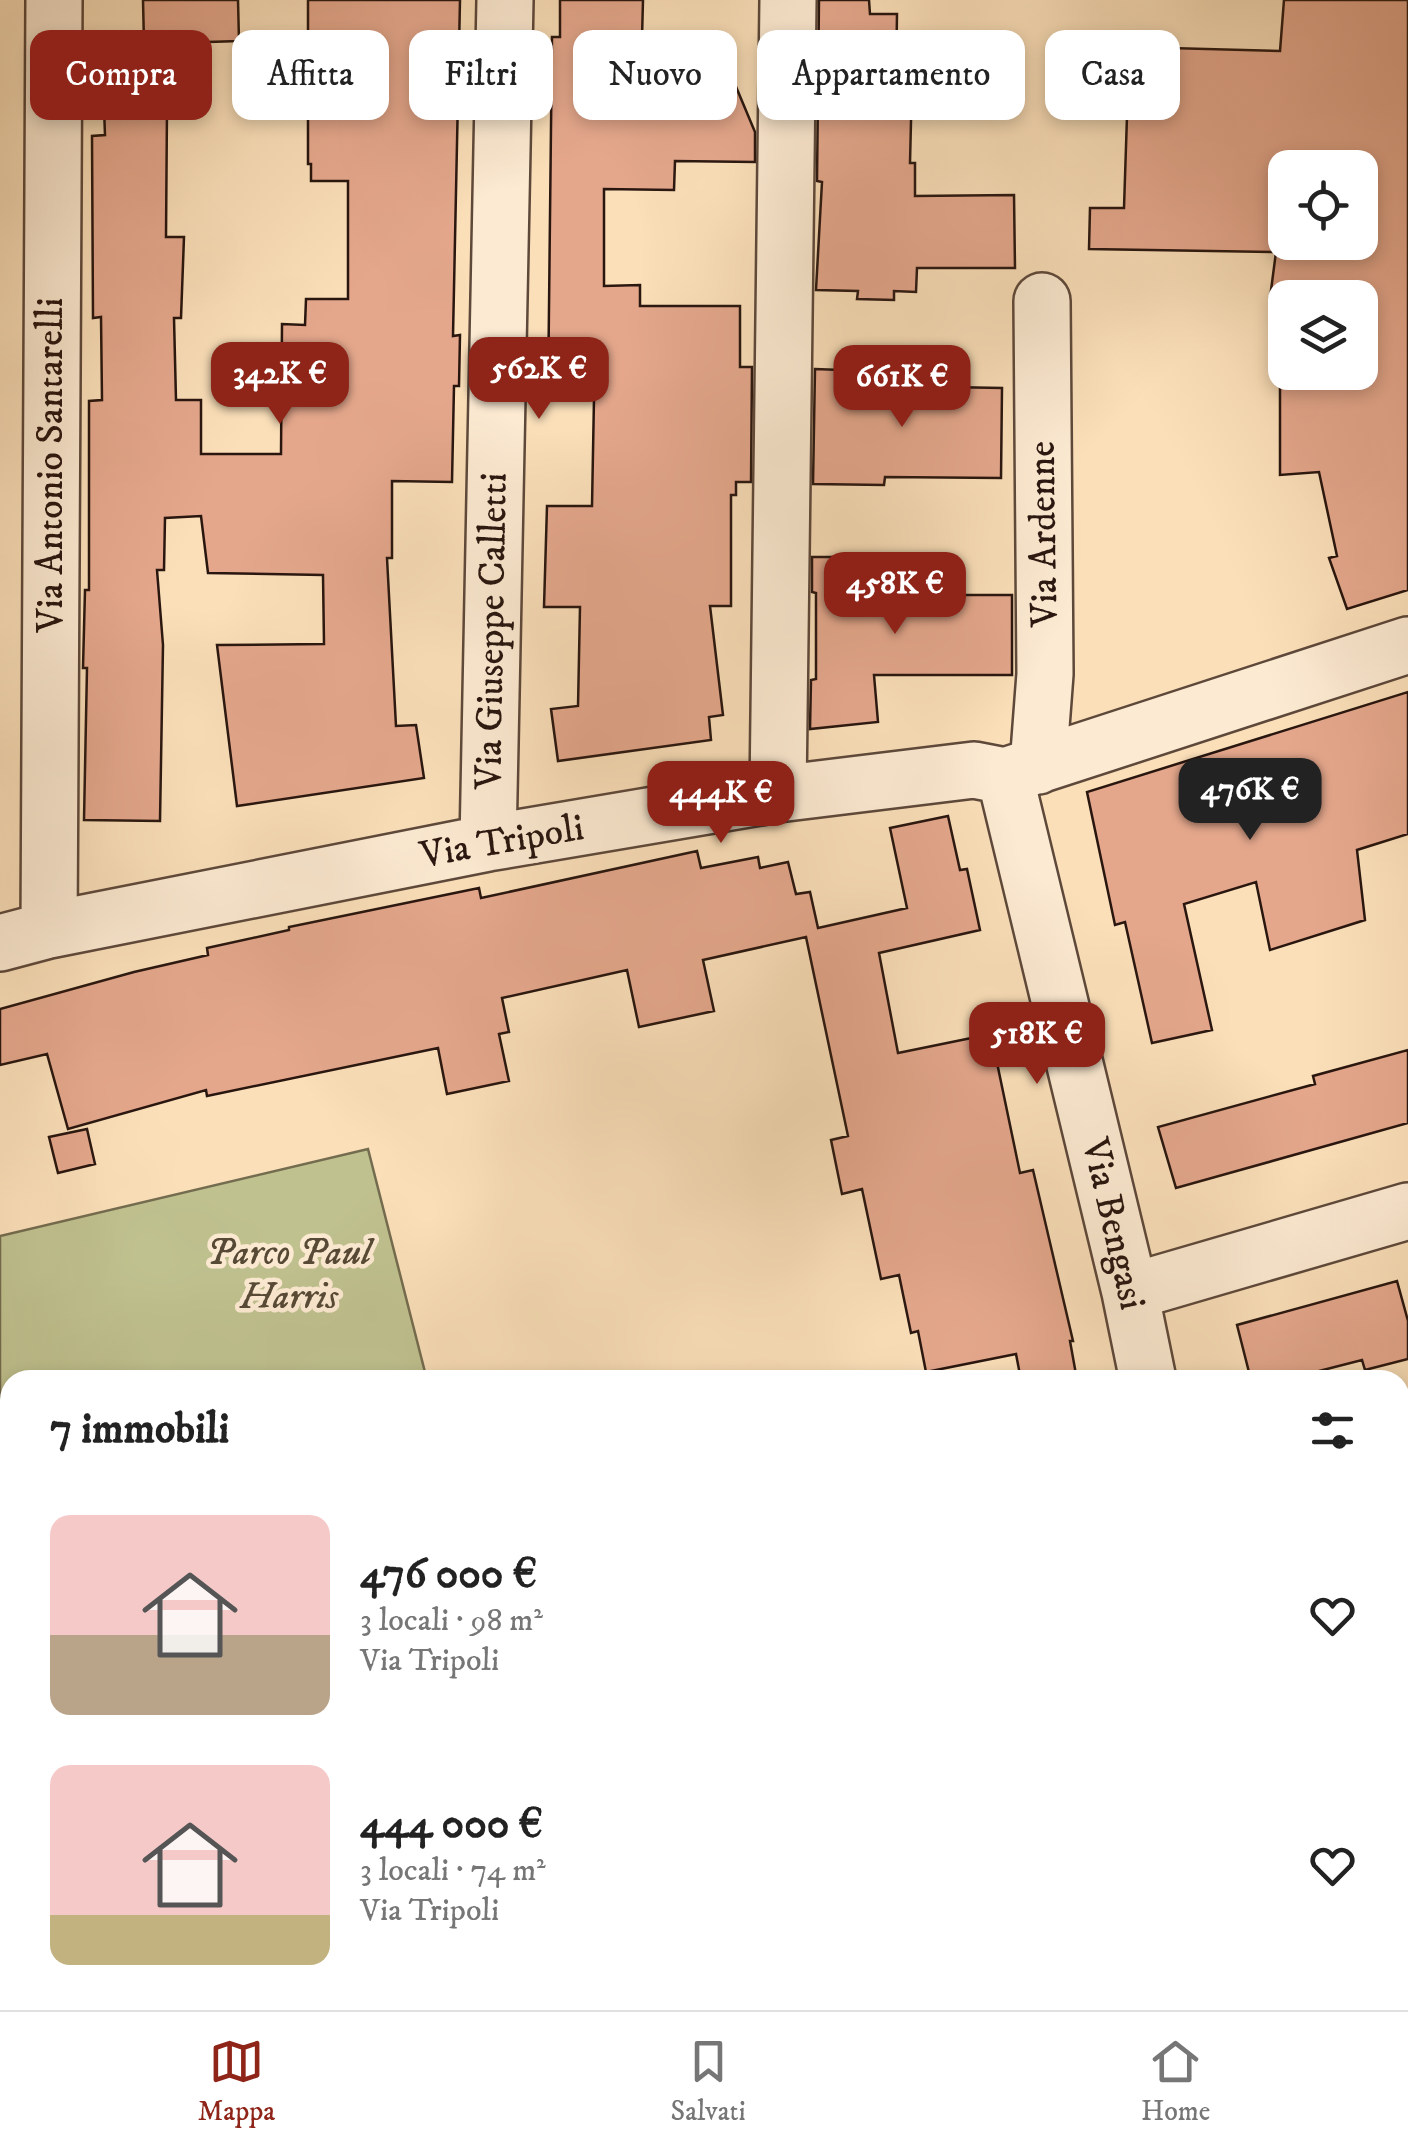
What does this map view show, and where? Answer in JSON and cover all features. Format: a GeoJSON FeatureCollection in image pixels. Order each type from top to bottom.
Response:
{"type":"FeatureCollection","features":[{"type":"Feature","properties":{"kind":"street","name":"Via Antonio Santarelli"},"geometry":{"type":"LineString","coordinates":[[25,937],[54,0]]}},
{"type":"Feature","properties":{"kind":"street","name":"Via Giuseppe Calletti"},"geometry":{"type":"LineString","coordinates":[[488,842],[505,0]]}},
{"type":"Feature","properties":{"kind":"street"},"geometry":{"type":"LineString","coordinates":[[778,794],[788,0]]}},
{"type":"Feature","properties":{"kind":"street","name":"Via Ardenne"},"geometry":{"type":"LineString","coordinates":[[1022,771],[1045,674],[1042,301]]}},
{"type":"Feature","properties":{"kind":"street","name":"Via Tripoli"},"geometry":{"type":"LineString","coordinates":[[25,937],[488,842],[778,794],[974,770],[1022,771],[1408,644]]}},
{"type":"Feature","properties":{"kind":"street","name":"Via Bengasi"},"geometry":{"type":"LineString","coordinates":[[1022,771],[1146,1370]]}},
{"type":"Feature","properties":{"kind":"street"},"geometry":{"type":"LineString","coordinates":[[1130,1292],[1408,1211]]}},
{"type":"Feature","properties":{"kind":"green space","name":"Parco Paul Harris"},"geometry":{"type":"Polygon","coordinates":[[[368,1149],[424,1370],[0,1370],[0,1236],[368,1149]]]}},
{"type":"Feature","properties":{"kind":"building"},"geometry":{"type":"Polygon","coordinates":[[[143,0],[238,0],[239,30],[232,30],[232,41],[212,42],[212,30],[144,30],[143,0]]]}},
{"type":"Feature","properties":{"kind":"building"},"geometry":{"type":"Polygon","coordinates":[[[308,0],[460,0],[459,30],[409,30],[409,120],[458,120],[453,336],[460,335],[459,386],[454,386],[452,482],[392,481],[392,558],[387,558],[396,726],[416,725],[424,778],[237,806],[217,645],[324,644],[323,575],[208,573],[201,516],[165,518],[164,570],[157,570],[163,645],[160,821],[84,820],[89,401],[102,400],[101,317],[93,318],[92,136],[105,135],[104,120],[167,120],[166,237],[184,237],[181,318],[174,318],[176,400],[201,400],[201,454],[281,454],[282,324],[305,325],[306,299],[348,299],[348,181],[311,181],[308,120],[389,120],[389,30],[308,30],[308,0]]]}},
{"type":"Feature","properties":{"kind":"building"},"geometry":{"type":"Polygon","coordinates":[[[560,0],[643,0],[642,30],[573,30],[573,120],[737,120],[737,89],[755,132],[755,162],[675,161],[674,190],[604,189],[604,286],[640,285],[640,306],[740,306],[740,367],[752,367],[751,482],[736,482],[736,495],[731,495],[731,606],[710,606],[723,715],[709,717],[711,740],[558,761],[551,709],[578,706],[580,607],[544,607],[547,506],[592,506],[594,398],[548,398],[553,37],[560,37],[560,0]]]}},
{"type":"Feature","properties":{"kind":"building"},"geometry":{"type":"Polygon","coordinates":[[[819,0],[869,0],[870,14],[897,14],[897,30],[819,30],[819,0]]]}},
{"type":"Feature","properties":{"kind":"building"},"geometry":{"type":"Polygon","coordinates":[[[1284,0],[1408,0],[1408,590],[1347,609],[1329,558],[1337,556],[1319,472],[1280,475],[1280,390],[1378,390],[1378,280],[1272,280],[1275,260],[1378,260],[1378,150],[1268,150],[1268,252],[1089,249],[1090,208],[1124,208],[1127,120],[1180,120],[1180,48],[1280,51],[1284,0]]]}},
{"type":"Feature","properties":{"kind":"building"},"geometry":{"type":"Polygon","coordinates":[[[818,120],[911,120],[910,163],[915,163],[915,196],[1014,195],[1015,268],[917,268],[916,292],[894,291],[894,300],[857,299],[858,291],[816,290],[822,182],[817,181],[818,120]]]}},
{"type":"Feature","properties":{"kind":"building"},"geometry":{"type":"Polygon","coordinates":[[[815,369],[893,372],[892,386],[1002,388],[1001,478],[885,477],[884,485],[813,484],[815,369]]]}},
{"type":"Feature","properties":{"kind":"building"},"geometry":{"type":"Polygon","coordinates":[[[812,557],[888,557],[888,595],[1012,595],[1012,675],[874,675],[878,722],[810,729],[811,680],[816,679],[812,557]]]}},
{"type":"Feature","properties":{"kind":"building"},"geometry":{"type":"Polygon","coordinates":[[[1408,692],[1408,834],[1357,850],[1365,920],[1270,950],[1256,882],[1184,904],[1212,1030],[1152,1043],[1125,922],[1115,925],[1087,792],[1408,692]]]}},
{"type":"Feature","properties":{"kind":"building"},"geometry":{"type":"Polygon","coordinates":[[[948,816],[960,870],[967,869],[980,930],[879,953],[898,1053],[991,1034],[1020,1173],[1033,1170],[1073,1341],[1075,1370],[1019,1370],[1016,1354],[926,1370],[918,1331],[911,1333],[899,1275],[881,1279],[862,1189],[842,1194],[831,1140],[848,1136],[806,937],[703,960],[714,1011],[639,1027],[627,970],[502,998],[509,1032],[499,1034],[509,1081],[447,1094],[438,1048],[207,1096],[206,1090],[68,1129],[47,1054],[0,1065],[0,1009],[208,955],[207,948],[289,927],[479,888],[481,898],[697,851],[701,868],[758,857],[760,868],[788,862],[796,894],[810,892],[818,928],[907,908],[890,828],[948,816]]]}},
{"type":"Feature","properties":{"kind":"building"},"geometry":{"type":"Polygon","coordinates":[[[1408,1050],[1408,1123],[1176,1188],[1158,1127],[1315,1084],[1313,1076],[1408,1050]]]}},
{"type":"Feature","properties":{"kind":"building"},"geometry":{"type":"Polygon","coordinates":[[[87,1129],[95,1164],[58,1173],[49,1137],[87,1129]]]}},
{"type":"Feature","properties":{"kind":"building"},"geometry":{"type":"Polygon","coordinates":[[[1397,1281],[1408,1321],[1408,1359],[1365,1370],[1362,1360],[1323,1370],[1248,1370],[1237,1325],[1397,1281]]]}}]}
